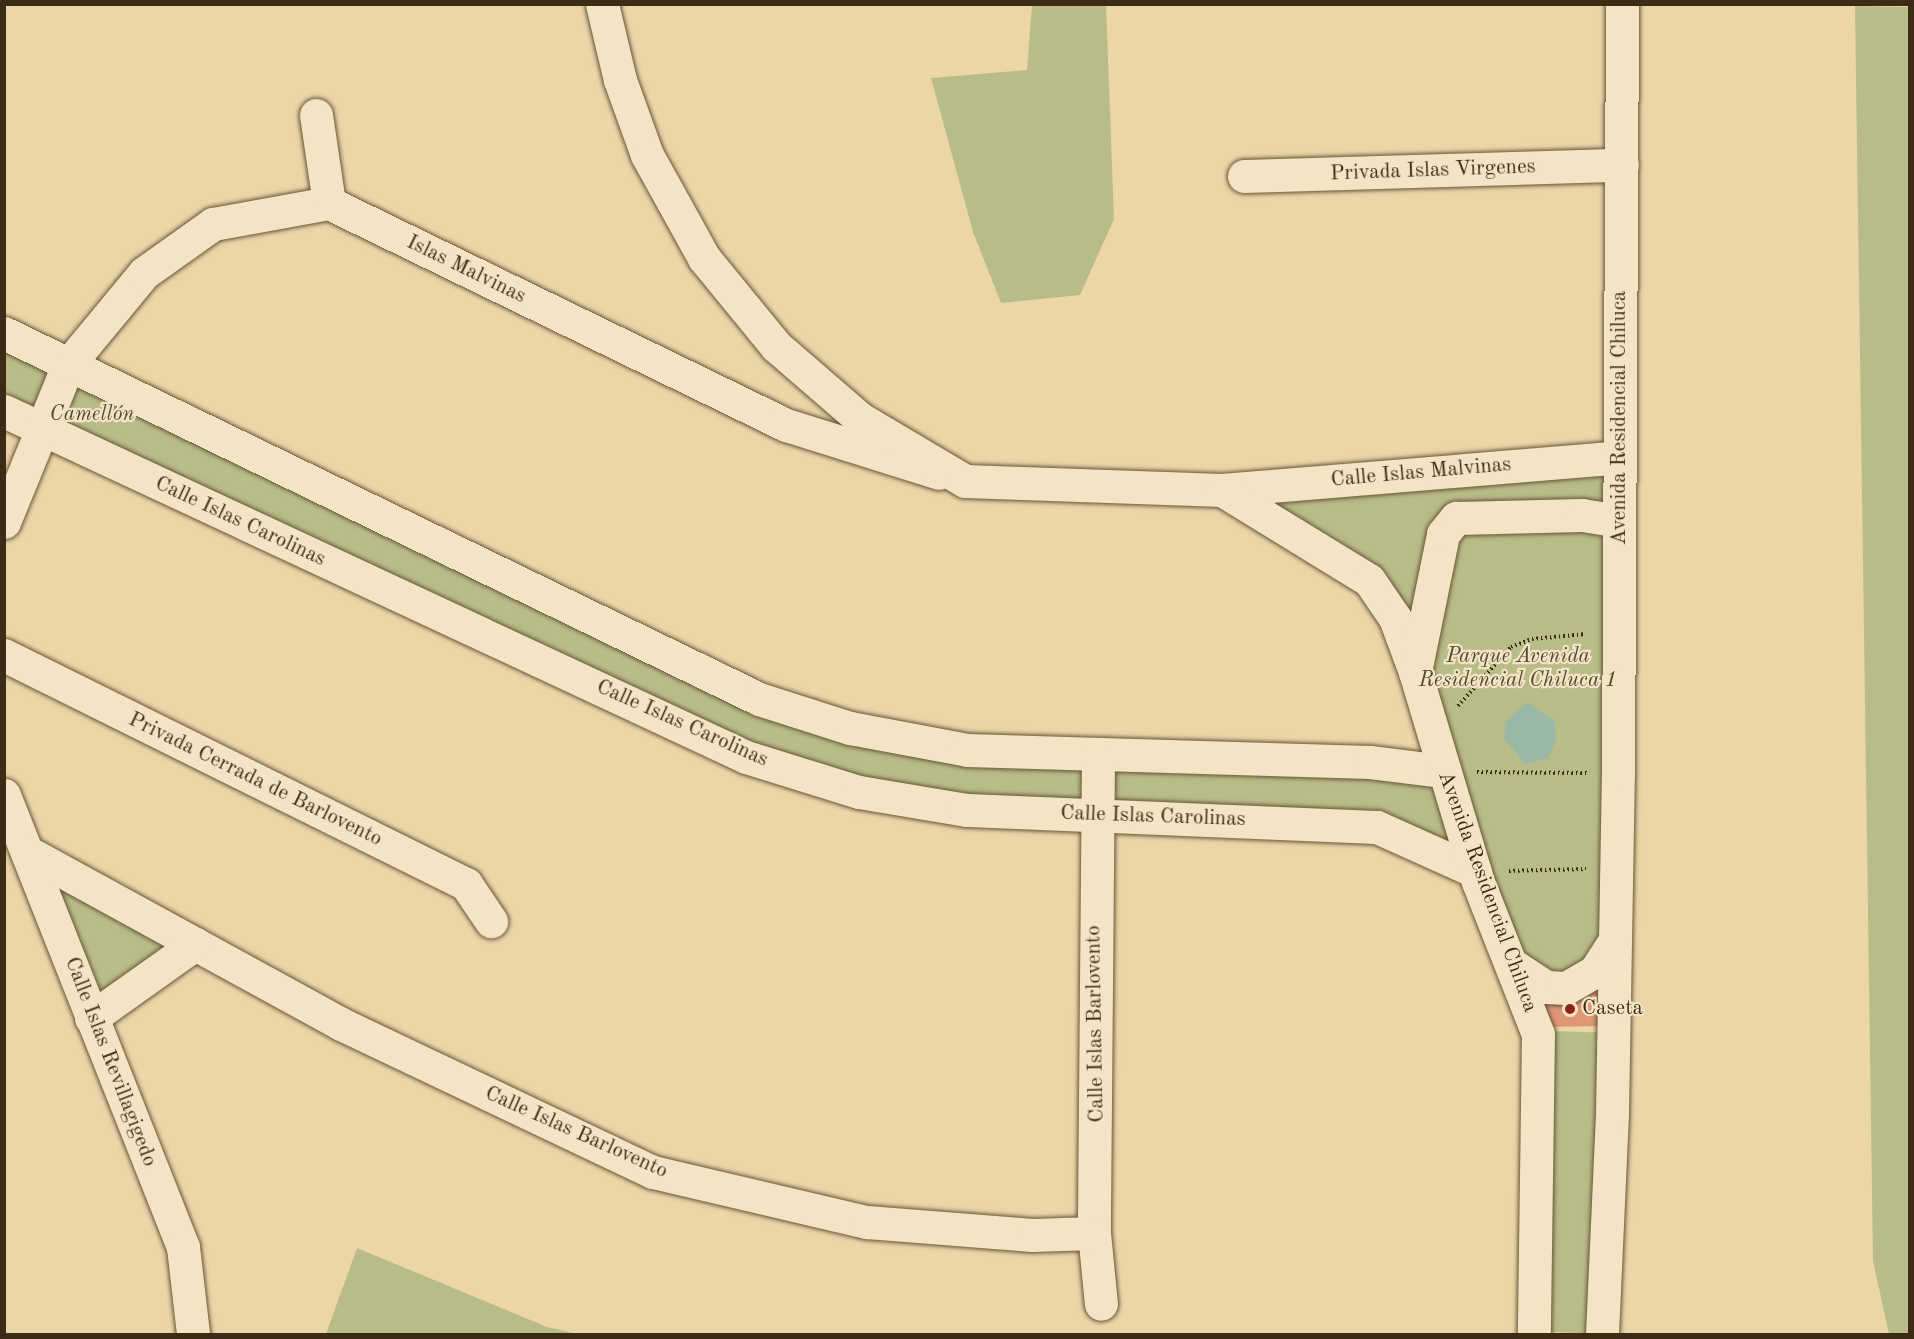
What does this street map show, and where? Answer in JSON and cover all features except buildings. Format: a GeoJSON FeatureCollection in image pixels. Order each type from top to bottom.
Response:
{"type":"FeatureCollection","features":[{"type":"Feature","properties":{"kind":"street","name":"Avenida Residencial Chiluca"},"geometry":{"type":"LineString","coordinates":[[602,4],[620,80],[647,155],[704,258],[776,346],[860,418],[965,481],[1222,490],[1369,580],[1395,618],[1415,672],[1475,872],[1538,1034],[1533,1335]]}},
{"type":"Feature","properties":{"kind":"street","name":"Avenida Residencial Chiluca"},"geometry":{"type":"LineString","coordinates":[[1602,1335],[1615,940],[1620,634],[1622,4]]}},
{"type":"Feature","properties":{"kind":"street"},"geometry":{"type":"LineString","coordinates":[[4,522],[39,428],[68,365],[144,273],[213,224],[329,203],[316,115]]}},
{"type":"Feature","properties":{"kind":"street","name":"Privada Islas Virgenes"},"geometry":{"type":"LineString","coordinates":[[1244,177],[1622,165]]}},
{"type":"Feature","properties":{"kind":"street","name":"Islas Malvinas"},"geometry":{"type":"LineString","coordinates":[[329,203],[786,425],[965,481]]}},
{"type":"Feature","properties":{"kind":"street"},"geometry":{"type":"LineString","coordinates":[[4,333],[759,699],[850,728],[967,750],[1098,756],[1370,762],[1443,771]]}},
{"type":"Feature","properties":{"kind":"street","name":"Calle Islas Carolinas"},"geometry":{"type":"LineString","coordinates":[[4,411],[746,757],[859,792],[967,810],[1377,827],[1475,872]]}},
{"type":"Feature","properties":{"kind":"street","name":"Calle Islas Malvinas"},"geometry":{"type":"LineString","coordinates":[[1222,490],[1620,457]]}},
{"type":"Feature","properties":{"kind":"street"},"geometry":{"type":"LineString","coordinates":[[1415,672],[1443,534],[1456,518],[1582,515],[1619,521]]}},
{"type":"Feature","properties":{"kind":"street","name":"Privada Cerrada de Barlovento"},"geometry":{"type":"LineString","coordinates":[[4,655],[466,884],[491,921]]}},
{"type":"Feature","properties":{"kind":"street","name":"Calle Islas Barlovento"},"geometry":{"type":"LineString","coordinates":[[1098,756],[1094,814],[1094,1233],[1101,1304]]}},
{"type":"Feature","properties":{"kind":"street","name":"Calle Islas Revillagigedo"},"geometry":{"type":"LineString","coordinates":[[4,795],[29,853],[91,1018],[183,1247],[193,1335]]}},
{"type":"Feature","properties":{"kind":"street","name":"Calle Islas Barlovento"},"geometry":{"type":"LineString","coordinates":[[29,853],[341,1024],[653,1172],[867,1222],[1032,1235],[1094,1233]]}},
{"type":"Feature","properties":{"kind":"street"},"geometry":{"type":"LineString","coordinates":[[1511,964],[1546,987],[1566,988],[1595,971],[1615,940]]}},
{"type":"Feature","properties":{"kind":"street"},"geometry":{"type":"LineString","coordinates":[[91,1018],[195,944]]}},
{"type":"Feature","properties":{"kind":"path"},"geometry":{"type":"LineString","coordinates":[[1426,711],[1466,702],[1486,672],[1521,643],[1561,634],[1620,634]]}},
{"type":"Feature","properties":{"kind":"path"},"geometry":{"type":"LineString","coordinates":[[1443,771],[1617,773]]}},
{"type":"Feature","properties":{"kind":"path"},"geometry":{"type":"LineString","coordinates":[[1475,872],[1616,868]]}},
{"type":"Feature","properties":{"kind":"green space"},"geometry":{"type":"Polygon","coordinates":[[[1032,5],[1106,5],[1114,219],[1080,295],[1001,303],[973,232],[931,78],[1027,70],[1032,5]]]}},
{"type":"Feature","properties":{"kind":"green space"},"geometry":{"type":"Polygon","coordinates":[[[1855,6],[1910,7],[1909,1334],[1889,1334],[1873,1261],[1855,6]]]}},
{"type":"Feature","properties":{"kind":"green space"},"geometry":{"type":"Polygon","coordinates":[[[4,333],[850,728],[1442,771],[1395,619],[1222,490],[1620,457],[1615,940],[1566,988],[1511,964],[1478,882],[1377,827],[859,792],[5,411],[4,333]]]}},
{"type":"Feature","properties":{"kind":"green space"},"geometry":{"type":"Polygon","coordinates":[[[29,853],[195,944],[91,1018],[29,853]]]}},
{"type":"Feature","properties":{"kind":"green space"},"geometry":{"type":"Polygon","coordinates":[[[1538,1030],[1613,1033],[1602,1334],[1528,1331],[1538,1030]]]}},
{"type":"Feature","properties":{"kind":"green space"},"geometry":{"type":"Polygon","coordinates":[[[357,1248],[547,1327],[577,1334],[326,1334],[357,1248]]]}},
{"type":"Feature","properties":{"kind":"shaded area"},"geometry":{"type":"Polygon","coordinates":[[[1527,702],[1555,721],[1556,740],[1548,758],[1525,764],[1504,738],[1506,722],[1527,702]]]}},
{"type":"Feature","properties":{"kind":"place","name":"Caseta"},"geometry":{"type":"Point","coordinates":[1570,1009]}},
{"type":"Feature","properties":{"kind":"park label","name":"Camellón"},"geometry":{"type":"Point","coordinates":[92,415]}},
{"type":"Feature","properties":{"kind":"park label","name":"Parque Avenida Residencial Chiluca 1"},"geometry":{"type":"Point","coordinates":[1518,669]}}]}
